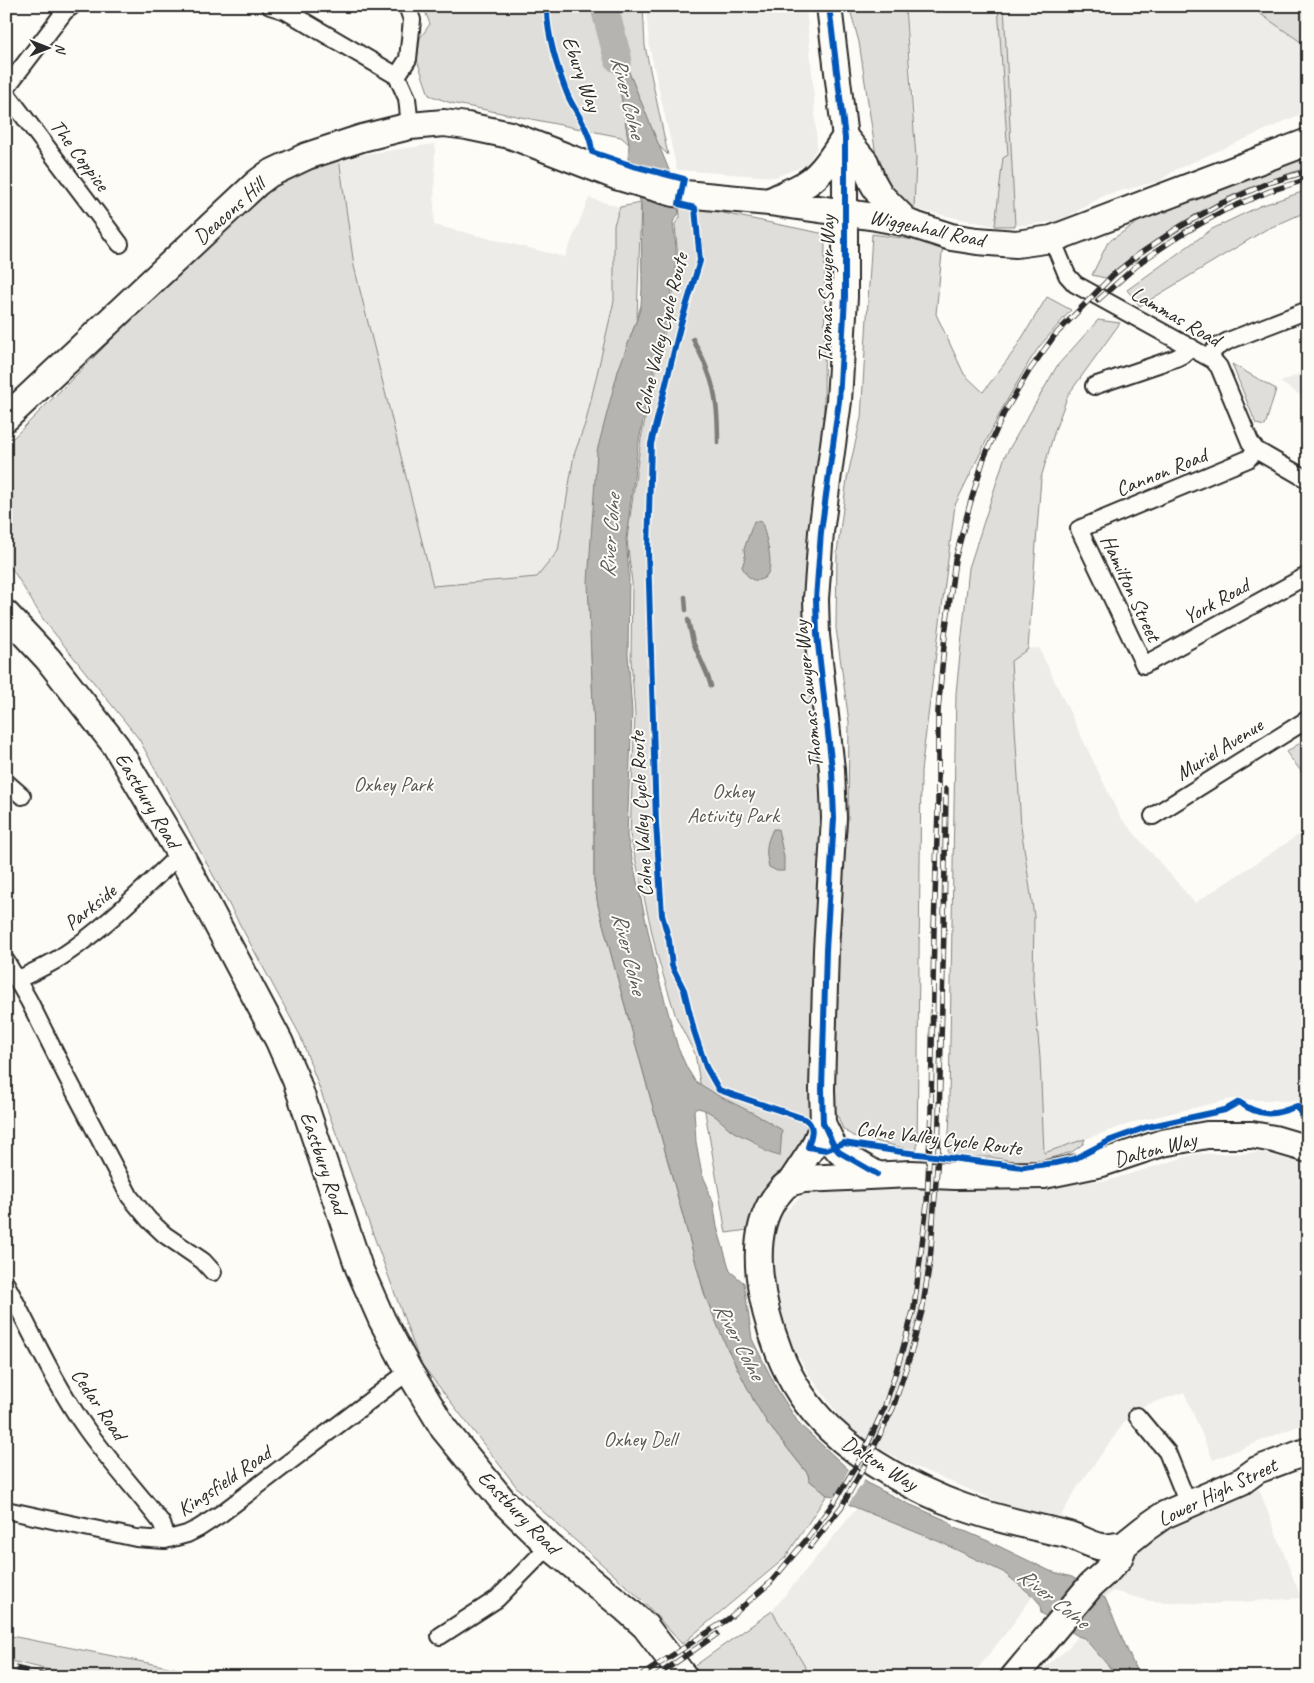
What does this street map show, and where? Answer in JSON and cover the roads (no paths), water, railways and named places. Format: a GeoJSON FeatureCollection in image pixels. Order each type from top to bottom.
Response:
{"type":"FeatureCollection","features":[{"type":"Feature","properties":{"kind":"main road","name":"Deacons Hill"},"geometry":{"type":"LineString","coordinates":[[6,418],[257,183],[270,174],[307,156],[362,138],[410,126],[444,123],[510,135]]}},
{"type":"Feature","properties":{"kind":"main road","name":"Wiggenhall Road"},"geometry":{"type":"LineString","coordinates":[[510,135],[590,167],[674,193],[769,202],[844,212],[908,222],[952,237],[1016,244],[1052,239],[1308,142]]}},
{"type":"Feature","properties":{"kind":"main road"},"geometry":{"type":"LineString","coordinates":[[769,202],[813,179],[826,165],[845,138],[865,162],[880,196],[908,222]]}},
{"type":"Feature","properties":{"kind":"main road","name":"Eastbury Road"},"geometry":{"type":"LineString","coordinates":[[6,614],[48,660],[116,746],[180,854],[282,1048],[296,1080],[359,1268],[382,1320],[409,1371],[444,1429],[503,1501],[549,1546],[644,1626],[684,1677]]}},
{"type":"Feature","properties":{"kind":"main road","name":"Dalton Way"},"geometry":{"type":"LineString","coordinates":[[1124,1545],[1101,1546],[1077,1536],[1007,1520],[960,1506],[926,1491],[885,1469],[852,1449],[829,1429],[801,1396],[779,1353],[767,1315],[759,1259],[759,1241],[763,1220],[768,1208],[777,1195],[790,1182],[823,1177],[864,1177],[877,1174],[954,1176],[1044,1175],[1102,1163],[1162,1143],[1207,1135],[1252,1135],[1274,1138],[1308,1150]]}},
{"type":"Feature","properties":{"kind":"main road","name":"Lower High Street"},"geometry":{"type":"LineString","coordinates":[[1014,1677],[1091,1584],[1119,1558],[1124,1545],[1144,1529],[1164,1515],[1242,1481],[1257,1470],[1308,1451]]}},
{"type":"Feature","properties":{"kind":"main road","name":"Lower High Street"},"geometry":{"type":"LineString","coordinates":[[1090,1542],[1095,1559],[1091,1584]]}},
{"type":"Feature","properties":{"kind":"street"},"geometry":{"type":"LineString","coordinates":[[6,88],[65,11],[72,6]]}},
{"type":"Feature","properties":{"kind":"street"},"geometry":{"type":"LineString","coordinates":[[270,6],[286,11],[397,76],[407,98],[410,126]]}},
{"type":"Feature","properties":{"kind":"street"},"geometry":{"type":"LineString","coordinates":[[397,76],[408,59],[412,20],[407,6]]}},
{"type":"Feature","properties":{"kind":"street","name":"Thomas Sawyer Way"},"geometry":{"type":"LineString","coordinates":[[829,6],[845,138],[845,297],[840,391],[820,532],[816,599],[817,635],[832,769],[834,818],[826,950],[822,1089],[823,1123],[839,1152],[877,1174]]}},
{"type":"Feature","properties":{"kind":"street","name":"The Coppice"},"geometry":{"type":"LineString","coordinates":[[6,93],[120,244]]}},
{"type":"Feature","properties":{"kind":"street","name":"Lammas Road"},"geometry":{"type":"LineString","coordinates":[[1052,239],[1067,275],[1075,284],[1191,347],[1219,366],[1250,442],[1256,450]]}},
{"type":"Feature","properties":{"kind":"street"},"geometry":{"type":"LineString","coordinates":[[1208,357],[1217,347],[1228,341],[1308,310]]}},
{"type":"Feature","properties":{"kind":"street"},"geometry":{"type":"LineString","coordinates":[[1094,386],[1182,356],[1191,347]]}},
{"type":"Feature","properties":{"kind":"street"},"geometry":{"type":"LineString","coordinates":[[1256,450],[1308,480]]}},
{"type":"Feature","properties":{"kind":"street","name":"Cannon Road"},"geometry":{"type":"LineString","coordinates":[[1080,529],[1248,459],[1256,450]]}},
{"type":"Feature","properties":{"kind":"street","name":"Hamilton Street"},"geometry":{"type":"LineString","coordinates":[[1080,529],[1144,665]]}},
{"type":"Feature","properties":{"kind":"street","name":"York Road"},"geometry":{"type":"LineString","coordinates":[[1144,665],[1308,575]]}},
{"type":"Feature","properties":{"kind":"street","name":"Muriel Avenue"},"geometry":{"type":"LineString","coordinates":[[1153,816],[1308,719]]}},
{"type":"Feature","properties":{"kind":"street"},"geometry":{"type":"LineString","coordinates":[[6,782],[22,796]]}},
{"type":"Feature","properties":{"kind":"street","name":"Parkside"},"geometry":{"type":"LineString","coordinates":[[17,980],[62,956],[125,907],[180,854]]}},
{"type":"Feature","properties":{"kind":"street"},"geometry":{"type":"LineString","coordinates":[[6,961],[29,1001],[127,1190],[149,1220],[165,1235],[203,1261],[213,1272]]}},
{"type":"Feature","properties":{"kind":"street","name":"Thomas Sawyer Way"},"geometry":{"type":"LineString","coordinates":[[790,1182],[813,1147],[823,1123]]}},
{"type":"Feature","properties":{"kind":"street","name":"Cedar Road"},"geometry":{"type":"LineString","coordinates":[[6,1284],[74,1410],[88,1431],[161,1522],[165,1540]]}},
{"type":"Feature","properties":{"kind":"street","name":"Kingsfield Road"},"geometry":{"type":"LineString","coordinates":[[6,1510],[136,1538],[165,1540],[186,1534],[222,1513],[409,1371]]}},
{"type":"Feature","properties":{"kind":"street"},"geometry":{"type":"LineString","coordinates":[[1137,1416],[1167,1452],[1188,1504]]}},
{"type":"Feature","properties":{"kind":"street"},"geometry":{"type":"LineString","coordinates":[[440,1636],[498,1599],[549,1546]]}},
{"type":"Feature","properties":{"kind":"water"},"geometry":{"type":"Polygon","coordinates":[[[609,23],[669,170],[679,213],[673,222],[676,272],[661,340],[662,348],[656,356],[638,446],[626,539],[629,573],[628,654],[632,712],[627,836],[658,976],[678,1048],[687,1068],[695,1081],[782,1130],[780,1156],[767,1152],[753,1141],[734,1132],[709,1112],[698,1108],[694,1110],[696,1142],[702,1174],[708,1187],[708,1194],[713,1201],[717,1227],[730,1271],[744,1283],[752,1339],[777,1389],[799,1424],[850,1471],[871,1485],[948,1521],[954,1528],[988,1541],[1050,1571],[1072,1577],[1105,1598],[1139,1677],[1118,1677],[1084,1638],[1041,1613],[1040,1604],[1033,1596],[1003,1572],[940,1542],[827,1495],[809,1480],[808,1474],[768,1424],[754,1401],[727,1348],[705,1296],[619,984],[598,905],[594,880],[594,730],[588,582],[597,451],[618,371],[641,305],[642,288],[641,204],[628,160],[629,144],[609,23]]]}},
{"type":"Feature","properties":{"kind":"water"},"geometry":{"type":"Polygon","coordinates":[[[754,521],[762,522],[770,555],[769,571],[765,577],[759,580],[753,580],[749,577],[742,567],[745,558],[744,549],[754,521]]]}},
{"type":"Feature","properties":{"kind":"water"},"geometry":{"type":"Polygon","coordinates":[[[773,829],[778,829],[784,857],[784,871],[777,871],[769,867],[767,847],[773,829]]]}},
{"type":"Feature","properties":{"kind":"waterway","name":"River Colne"},"geometry":{"type":"LineString","coordinates":[[604,6],[618,59]]}},
{"type":"Feature","properties":{"kind":"waterway"},"geometry":{"type":"LineString","coordinates":[[693,339],[711,380],[715,398],[718,443]]}},
{"type":"Feature","properties":{"kind":"waterway"},"geometry":{"type":"LineString","coordinates":[[685,597],[686,610]]}},
{"type":"Feature","properties":{"kind":"waterway"},"geometry":{"type":"LineString","coordinates":[[688,620],[693,642],[711,686]]}},
{"type":"Feature","properties":{"kind":"railway"},"geometry":{"type":"LineString","coordinates":[[639,1677],[728,1619],[770,1583],[807,1539],[834,1502],[862,1456],[885,1406],[902,1352],[914,1308],[927,1204],[938,808],[938,711],[945,635],[955,560],[984,458],[1004,413],[1029,371],[1055,335],[1113,275],[1138,255],[1178,228],[1220,204],[1268,183],[1308,171]]}},
{"type":"Feature","properties":{"kind":"railway"},"geometry":{"type":"LineString","coordinates":[[1098,300],[1142,261],[1182,234],[1223,211],[1270,191],[1308,179]]}},
{"type":"Feature","properties":{"kind":"railway"},"geometry":{"type":"LineString","coordinates":[[810,1547],[842,1506],[893,1408],[922,1311],[930,1261],[938,1155],[946,789]]}},
{"type":"Feature","properties":{"kind":"railway"},"geometry":{"type":"LineString","coordinates":[[655,1677],[717,1634]]}},
{"type":"Feature","properties":{"kind":"railway"},"geometry":{"type":"LineString","coordinates":[[6,1666],[53,1677]]}},
{"type":"Feature","properties":{"kind":"park label","name":"Oxhey Park"},"geometry":{"type":"Point","coordinates":[393,784]}},
{"type":"Feature","properties":{"kind":"park label","name":"Oxhey Activity Park"},"geometry":{"type":"Point","coordinates":[733,803]}},
{"type":"Feature","properties":{"kind":"park label","name":"Oxhey Dell"},"geometry":{"type":"Point","coordinates":[640,1439]}}]}
